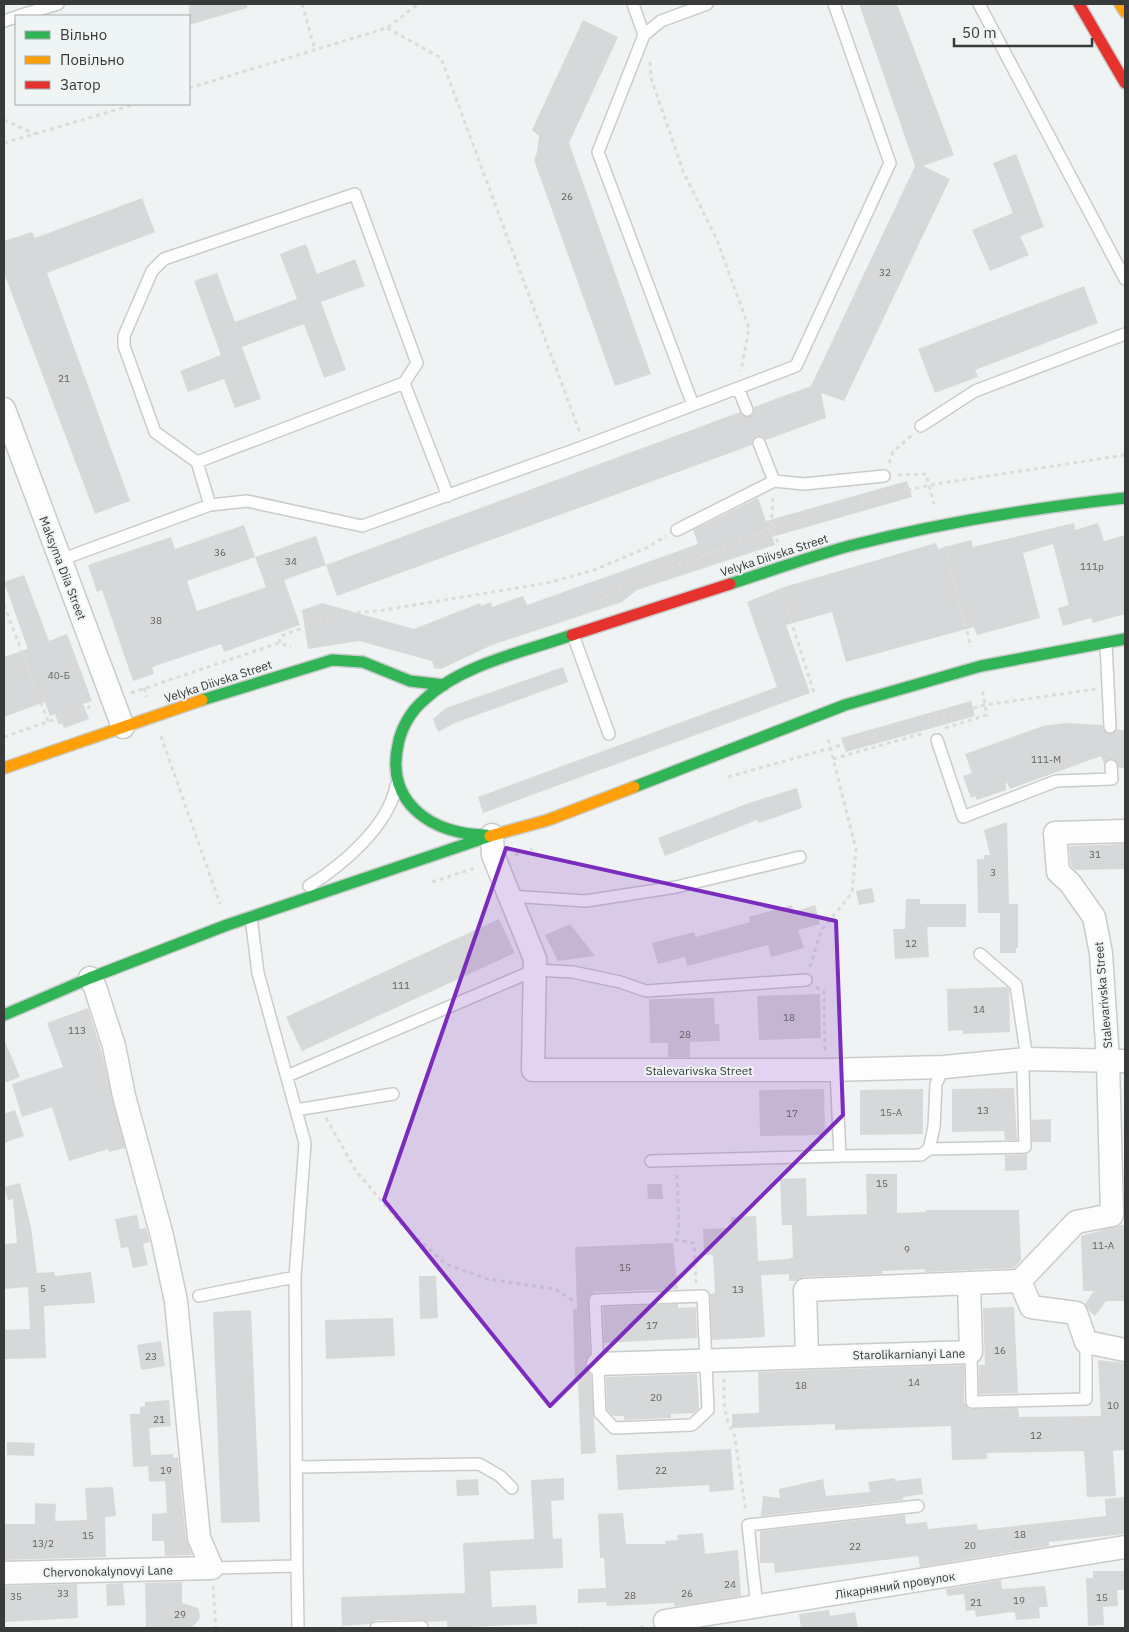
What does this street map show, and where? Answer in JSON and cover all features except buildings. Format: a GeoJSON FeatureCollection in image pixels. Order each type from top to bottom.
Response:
{"type":"FeatureCollection","features":[{"type":"Feature","properties":{"kind":"main road"},"geometry":{"type":"LineString","coordinates":[[1079,4],[1125,83]]}},
{"type":"Feature","properties":{"kind":"main road"},"geometry":{"type":"LineString","coordinates":[[1120,4],[1125,12]]}},
{"type":"Feature","properties":{"kind":"main road","name":"Velyka Diivska Street"},"geometry":{"type":"LineString","coordinates":[[492,834],[477,835],[459,832],[425,819],[402,794],[396,776],[395,757],[399,738],[411,713],[425,698],[444,685],[489,665],[573,635],[814,556],[940,525],[1031,509],[1125,498]]}},
{"type":"Feature","properties":{"kind":"main road","name":"Velyka Diivska Street"},"geometry":{"type":"LineString","coordinates":[[4,1015],[90,978],[227,925],[492,834],[548,820],[845,705],[976,668],[1125,639]]}},
{"type":"Feature","properties":{"kind":"main road","name":"Velyka Diivska Street"},"geometry":{"type":"LineString","coordinates":[[4,768],[154,716],[285,673],[332,660],[363,662],[410,681],[444,685]]}},
{"type":"Feature","properties":{"kind":"street","name":"Maksyma Diia Street"},"geometry":{"type":"LineString","coordinates":[[4,409],[123,727]]}},
{"type":"Feature","properties":{"kind":"street","name":"Stalevarivska Street"},"geometry":{"type":"LineString","coordinates":[[1020,1281],[1076,1222],[1112,1215],[1110,1189],[1117,1060],[1094,917],[1070,883],[1058,872],[1055,833],[1125,831]]}},
{"type":"Feature","properties":{"kind":"street","name":"Stalevarivska Street"},"geometry":{"type":"LineString","coordinates":[[492,834],[496,862],[508,896],[535,959],[532,1070],[831,1070],[944,1067],[1027,1059],[1117,1060]]}},
{"type":"Feature","properties":{"kind":"street"},"geometry":{"type":"LineString","coordinates":[[90,978],[95,987],[114,1046],[124,1096],[162,1236],[176,1301],[199,1538],[212,1568]]}},
{"type":"Feature","properties":{"kind":"street"},"geometry":{"type":"LineString","coordinates":[[807,1356],[805,1290],[1020,1281],[1031,1306],[1076,1313],[1086,1341],[1125,1350]]}},
{"type":"Feature","properties":{"kind":"street","name":"Starolikarnianyi Lane"},"geometry":{"type":"LineString","coordinates":[[598,1364],[971,1352],[969,1283]]}},
{"type":"Feature","properties":{"kind":"street","name":"Лікарняний провулок"},"geometry":{"type":"LineString","coordinates":[[665,1621],[1125,1547]]}},
{"type":"Feature","properties":{"kind":"street","name":"Chervonokalynovyi Lane"},"geometry":{"type":"LineString","coordinates":[[4,1573],[212,1568]]}},
{"type":"Feature","properties":{"kind":"lane"},"geometry":{"type":"LineString","coordinates":[[23,15],[58,4]]}},
{"type":"Feature","properties":{"kind":"lane"},"geometry":{"type":"LineString","coordinates":[[633,4],[644,35]]}},
{"type":"Feature","properties":{"kind":"lane"},"geometry":{"type":"LineString","coordinates":[[693,405],[598,152],[644,35],[661,21],[707,4]]}},
{"type":"Feature","properties":{"kind":"lane"},"geometry":{"type":"LineString","coordinates":[[60,560],[210,505],[247,501],[362,526],[585,446],[796,366],[890,163],[834,4]]}},
{"type":"Feature","properties":{"kind":"lane"},"geometry":{"type":"LineString","coordinates":[[979,4],[1125,279]]}},
{"type":"Feature","properties":{"kind":"lane"},"geometry":{"type":"LineString","coordinates":[[197,462],[404,383],[417,363],[355,194],[164,259],[152,271],[124,336],[124,346],[155,432],[197,462],[210,505]]}},
{"type":"Feature","properties":{"kind":"lane"},"geometry":{"type":"LineString","coordinates":[[921,426],[975,391],[1125,334]]}},
{"type":"Feature","properties":{"kind":"lane"},"geometry":{"type":"LineString","coordinates":[[404,383],[448,496]]}},
{"type":"Feature","properties":{"kind":"lane"},"geometry":{"type":"LineString","coordinates":[[738,388],[747,410]]}},
{"type":"Feature","properties":{"kind":"lane"},"geometry":{"type":"LineString","coordinates":[[759,443],[774,482]]}},
{"type":"Feature","properties":{"kind":"lane"},"geometry":{"type":"LineString","coordinates":[[677,530],[774,482],[804,484],[884,476]]}},
{"type":"Feature","properties":{"kind":"lane"},"geometry":{"type":"LineString","coordinates":[[573,635],[609,734]]}},
{"type":"Feature","properties":{"kind":"lane"},"geometry":{"type":"LineString","coordinates":[[1106,643],[1110,727]]}},
{"type":"Feature","properties":{"kind":"lane"},"geometry":{"type":"LineString","coordinates":[[937,740],[963,817],[1056,781],[1112,778],[1111,766]]}},
{"type":"Feature","properties":{"kind":"lane","name":"Velyka Diivska Street"},"geometry":{"type":"LineString","coordinates":[[273,910],[337,868],[357,850],[388,806],[396,788],[396,776]]}},
{"type":"Feature","properties":{"kind":"lane"},"geometry":{"type":"LineString","coordinates":[[508,896],[586,902],[676,887],[800,856]]}},
{"type":"Feature","properties":{"kind":"lane"},"geometry":{"type":"LineString","coordinates":[[251,917],[258,973],[305,1143],[295,1278],[298,1628]]}},
{"type":"Feature","properties":{"kind":"lane"},"geometry":{"type":"LineString","coordinates":[[651,1161],[921,1155],[929,1149],[1025,1148],[1024,1070],[1027,1059],[1016,985],[980,954]]}},
{"type":"Feature","properties":{"kind":"lane"},"geometry":{"type":"LineString","coordinates":[[287,1076],[535,970],[573,972],[620,982],[646,991],[806,980]]}},
{"type":"Feature","properties":{"kind":"lane"},"geometry":{"type":"LineString","coordinates":[[929,1149],[934,1127],[936,1084],[944,1067]]}},
{"type":"Feature","properties":{"kind":"lane"},"geometry":{"type":"LineString","coordinates":[[831,1070],[840,1156]]}},
{"type":"Feature","properties":{"kind":"lane"},"geometry":{"type":"LineString","coordinates":[[296,1110],[393,1094]]}},
{"type":"Feature","properties":{"kind":"lane"},"geometry":{"type":"LineString","coordinates":[[199,1296],[295,1278]]}},
{"type":"Feature","properties":{"kind":"lane"},"geometry":{"type":"LineString","coordinates":[[697,1296],[703,1296],[715,1359],[708,1410],[692,1425],[614,1428],[600,1413],[595,1300],[697,1296]]}},
{"type":"Feature","properties":{"kind":"lane"},"geometry":{"type":"LineString","coordinates":[[971,1352],[972,1402],[1086,1399],[1086,1341]]}},
{"type":"Feature","properties":{"kind":"lane"},"geometry":{"type":"LineString","coordinates":[[297,1467],[479,1464],[500,1476],[512,1488]]}},
{"type":"Feature","properties":{"kind":"lane"},"geometry":{"type":"LineString","coordinates":[[758,1607],[748,1525],[918,1506]]}},
{"type":"Feature","properties":{"kind":"lane"},"geometry":{"type":"LineString","coordinates":[[212,1568],[297,1566]]}},
{"type":"Feature","properties":{"kind":"lane"},"geometry":{"type":"LineString","coordinates":[[376,1628],[422,1627]]}},
{"type":"Feature","properties":{"kind":"path"},"geometry":{"type":"LineString","coordinates":[[302,4],[316,50]]}},
{"type":"Feature","properties":{"kind":"path"},"geometry":{"type":"LineString","coordinates":[[190,88],[387,28],[418,4]]}},
{"type":"Feature","properties":{"kind":"path"},"geometry":{"type":"LineString","coordinates":[[387,28],[441,58],[585,446]]}},
{"type":"Feature","properties":{"kind":"path"},"geometry":{"type":"LineString","coordinates":[[644,35],[652,78],[683,171],[717,240],[749,328],[738,388]]}},
{"type":"Feature","properties":{"kind":"path"},"geometry":{"type":"LineString","coordinates":[[4,143],[133,105]]}},
{"type":"Feature","properties":{"kind":"path"},"geometry":{"type":"LineString","coordinates":[[4,120],[35,134]]}},
{"type":"Feature","properties":{"kind":"path"},"geometry":{"type":"LineString","coordinates":[[921,426],[893,452],[884,476],[926,474],[988,715],[943,728]]}},
{"type":"Feature","properties":{"kind":"path"},"geometry":{"type":"LineString","coordinates":[[861,502],[930,485],[1125,455]]}},
{"type":"Feature","properties":{"kind":"path"},"geometry":{"type":"LineString","coordinates":[[774,482],[771,528],[779,544]]}},
{"type":"Feature","properties":{"kind":"path"},"geometry":{"type":"LineString","coordinates":[[595,602],[633,581],[706,555],[771,528],[822,513]]}},
{"type":"Feature","properties":{"kind":"path"},"geometry":{"type":"LineString","coordinates":[[279,643],[281,636],[327,619],[333,614],[378,611],[427,601],[547,583],[594,570],[646,548],[677,530]]}},
{"type":"Feature","properties":{"kind":"path"},"geometry":{"type":"LineString","coordinates":[[785,582],[780,586],[814,694]]}},
{"type":"Feature","properties":{"kind":"path"},"geometry":{"type":"LineString","coordinates":[[4,604],[48,721]]}},
{"type":"Feature","properties":{"kind":"path"},"geometry":{"type":"LineString","coordinates":[[4,737],[279,643],[294,648]]}},
{"type":"Feature","properties":{"kind":"path"},"geometry":{"type":"LineString","coordinates":[[927,721],[986,705],[1108,687]]}},
{"type":"Feature","properties":{"kind":"path"},"geometry":{"type":"LineString","coordinates":[[144,688],[227,925]]}},
{"type":"Feature","properties":{"kind":"path"},"geometry":{"type":"LineString","coordinates":[[827,732],[856,849],[852,893],[821,932],[806,980],[824,992],[831,1070]]}},
{"type":"Feature","properties":{"kind":"path"},"geometry":{"type":"LineString","coordinates":[[723,778],[884,733]]}},
{"type":"Feature","properties":{"kind":"path"},"geometry":{"type":"LineString","coordinates":[[833,759],[925,733]]}},
{"type":"Feature","properties":{"kind":"path"},"geometry":{"type":"LineString","coordinates":[[496,862],[540,847]]}},
{"type":"Feature","properties":{"kind":"path"},"geometry":{"type":"LineString","coordinates":[[319,1106],[356,1171],[400,1223],[446,1264],[487,1279],[556,1289],[574,1301],[595,1300]]}},
{"type":"Feature","properties":{"kind":"path"},"geometry":{"type":"LineString","coordinates":[[676,1161],[679,1228],[676,1240],[694,1243],[697,1296]]}},
{"type":"Feature","properties":{"kind":"path"},"geometry":{"type":"LineString","coordinates":[[715,1359],[729,1426],[734,1433],[748,1525]]}},
{"type":"Feature","properties":{"kind":"path"},"geometry":{"type":"LineString","coordinates":[[212,1568],[216,1628]]}},
{"type":"Feature","properties":{"kind":"path"},"geometry":{"type":"LineString","coordinates":[[574,1628],[584,1628]]}},
{"type":"Feature","properties":{"kind":"highlighted area"},"geometry":{"type":"Polygon","coordinates":[[[506,848],[836,921],[843,1115],[550,1406],[384,1200],[506,848]]]}},
{"type":"Feature","properties":{"kind":"traffic: fast"},"geometry":{"type":"LineString","coordinates":[[730,584],[834,550],[917,530],[1055,506],[1125,498]]}},
{"type":"Feature","properties":{"kind":"traffic: fast"},"geometry":{"type":"LineString","coordinates":[[486,835],[466,834],[431,822],[417,812],[406,799],[399,784],[396,766],[399,739],[404,726],[419,704],[456,677],[494,660],[572,635]]}},
{"type":"Feature","properties":{"kind":"traffic: fast"},"geometry":{"type":"LineString","coordinates":[[634,787],[845,705],[981,666],[1125,639]]}},
{"type":"Feature","properties":{"kind":"traffic: fast"},"geometry":{"type":"LineString","coordinates":[[202,700],[332,660],[363,662],[410,681],[444,685]]}},
{"type":"Feature","properties":{"kind":"traffic: fast"},"geometry":{"type":"LineString","coordinates":[[4,1015],[90,978],[227,925],[490,836]]}},
{"type":"Feature","properties":{"kind":"traffic: slow"},"geometry":{"type":"LineString","coordinates":[[1120,4],[1125,12]]}},
{"type":"Feature","properties":{"kind":"traffic: slow"},"geometry":{"type":"LineString","coordinates":[[4,768],[202,700]]}},
{"type":"Feature","properties":{"kind":"traffic: slow"},"geometry":{"type":"LineString","coordinates":[[490,836],[548,820],[634,787]]}},
{"type":"Feature","properties":{"kind":"traffic: jam"},"geometry":{"type":"LineString","coordinates":[[1079,4],[1125,83]]}},
{"type":"Feature","properties":{"kind":"traffic: jam"},"geometry":{"type":"LineString","coordinates":[[572,635],[730,584]]}}]}
